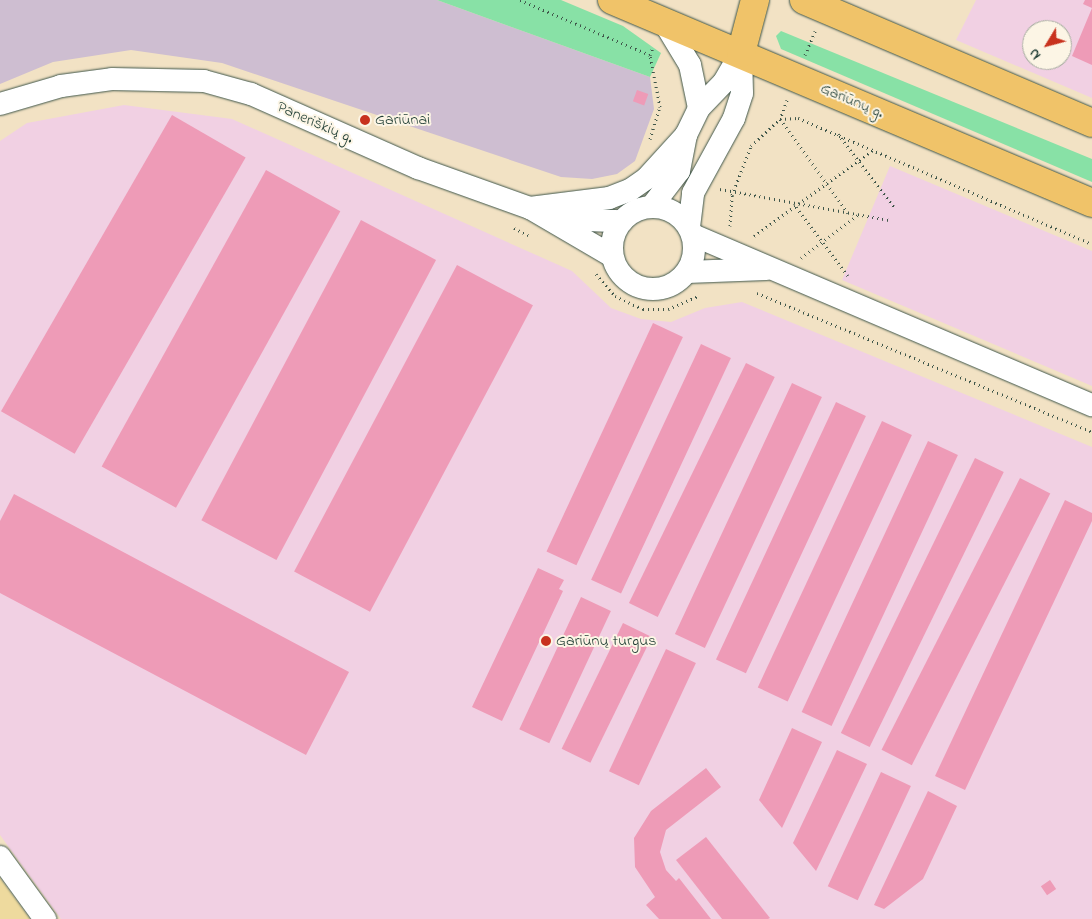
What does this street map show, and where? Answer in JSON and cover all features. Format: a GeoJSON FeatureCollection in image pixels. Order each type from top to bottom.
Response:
{"type":"FeatureCollection","features":[{"type":"Feature","properties":{"kind":"highway","name":"Gariūnų g."},"geometry":{"type":"LineString","coordinates":[[612,0],[1092,203]]}},
{"type":"Feature","properties":{"kind":"highway"},"geometry":{"type":"LineString","coordinates":[[741,54],[754,0]]}},
{"type":"Feature","properties":{"kind":"highway"},"geometry":{"type":"LineString","coordinates":[[804,0],[1092,123]]}},
{"type":"Feature","properties":{"kind":"street"},"geometry":{"type":"LineString","coordinates":[[664,22],[690,66],[699,108]]}},
{"type":"Feature","properties":{"kind":"street"},"geometry":{"type":"LineString","coordinates":[[530,208],[585,220],[622,221],[652,206],[679,171],[686,135],[699,108],[724,82],[741,54]]}},
{"type":"Feature","properties":{"kind":"street"},"geometry":{"type":"LineString","coordinates":[[622,221],[615,231],[612,256],[623,277],[644,289],[668,287],[687,272],[695,250],[691,231],[693,193],[734,118],[742,93],[741,54]]}},
{"type":"Feature","properties":{"kind":"street","name":"Paneriškių g."},"geometry":{"type":"LineString","coordinates":[[0,104],[61,86],[112,79],[204,81],[251,94],[418,168],[530,208],[612,256]]}},
{"type":"Feature","properties":{"kind":"street"},"geometry":{"type":"LineString","coordinates":[[530,208],[609,198],[630,190],[647,178],[686,135]]}},
{"type":"Feature","properties":{"kind":"street"},"geometry":{"type":"LineString","coordinates":[[652,206],[666,209],[691,231],[774,271],[1092,405]]}},
{"type":"Feature","properties":{"kind":"street"},"geometry":{"type":"LineString","coordinates":[[687,272],[774,271]]}},
{"type":"Feature","properties":{"kind":"street"},"geometry":{"type":"LineString","coordinates":[[0,857],[45,919]]}},
{"type":"Feature","properties":{"kind":"path"},"geometry":{"type":"LineString","coordinates":[[520,0],[650,55],[660,107],[647,147]]}},
{"type":"Feature","properties":{"kind":"path"},"geometry":{"type":"LineString","coordinates":[[889,220],[732,195],[751,146],[780,119],[798,118],[837,132],[1092,244]]}},
{"type":"Feature","properties":{"kind":"path"},"geometry":{"type":"LineString","coordinates":[[780,119],[848,214]]}},
{"type":"Feature","properties":{"kind":"path"},"geometry":{"type":"LineString","coordinates":[[837,132],[894,206]]}},
{"type":"Feature","properties":{"kind":"path"},"geometry":{"type":"LineString","coordinates":[[746,242],[875,149]]}},
{"type":"Feature","properties":{"kind":"path"},"geometry":{"type":"LineString","coordinates":[[489,194],[512,227],[538,240]]}},
{"type":"Feature","properties":{"kind":"path"},"geometry":{"type":"LineString","coordinates":[[796,206],[854,284]]}},
{"type":"Feature","properties":{"kind":"path"},"geometry":{"type":"LineString","coordinates":[[774,271],[822,242],[858,215]]}},
{"type":"Feature","properties":{"kind":"path"},"geometry":{"type":"LineString","coordinates":[[592,271],[615,296],[643,308],[674,307],[705,294]]}},
{"type":"Feature","properties":{"kind":"path"},"geometry":{"type":"LineString","coordinates":[[752,292],[785,302],[1092,432]]}},
{"type":"Feature","properties":{"kind":"shaded area"},"geometry":{"type":"Polygon","coordinates":[[[0,0],[437,0],[650,77],[654,109],[635,161],[617,174],[592,179],[561,177],[222,63],[131,50],[53,62],[0,84],[0,0]]]}},
{"type":"Feature","properties":{"kind":"shaded area"},"geometry":{"type":"Polygon","coordinates":[[[976,0],[1092,0],[1092,98],[1026,70],[1072,70],[1072,20],[1022,20],[1022,68],[956,40],[976,0]]]}},
{"type":"Feature","properties":{"kind":"shaded area","name":"Gariūnų turgus"},"geometry":{"type":"Polygon","coordinates":[[[124,105],[232,119],[572,271],[611,308],[641,319],[671,322],[705,308],[742,302],[1092,447],[1092,919],[61,919],[0,835],[0,141],[27,123],[124,105]]]}},
{"type":"Feature","properties":{"kind":"shaded area"},"geometry":{"type":"Polygon","coordinates":[[[890,166],[1092,251],[1092,386],[842,280],[890,166]]]}},
{"type":"Feature","properties":{"kind":"green space"},"geometry":{"type":"Polygon","coordinates":[[[437,0],[561,0],[623,26],[661,53],[650,77],[437,0]]]}},
{"type":"Feature","properties":{"kind":"green space"},"geometry":{"type":"Polygon","coordinates":[[[781,31],[1092,159],[1092,182],[781,49],[776,36],[781,31]]]}},
{"type":"Feature","properties":{"kind":"sand"},"geometry":{"type":"Polygon","coordinates":[[[0,878],[30,919],[0,919],[0,878]]]}},
{"type":"Feature","properties":{"kind":"building"},"geometry":{"type":"Polygon","coordinates":[[[1085,0],[1092,0],[1092,8],[1083,4],[1085,0]]]}},
{"type":"Feature","properties":{"kind":"building"},"geometry":{"type":"Polygon","coordinates":[[[1092,8],[1092,65],[1072,56],[1092,8]]]}},
{"type":"Feature","properties":{"kind":"building"},"geometry":{"type":"Polygon","coordinates":[[[637,90],[648,94],[644,105],[633,101],[637,90]]]}},
{"type":"Feature","properties":{"kind":"building"},"geometry":{"type":"Polygon","coordinates":[[[172,115],[246,158],[75,454],[1,411],[172,115]]]}},
{"type":"Feature","properties":{"kind":"building"},"geometry":{"type":"Polygon","coordinates":[[[266,170],[340,211],[176,508],[102,466],[266,170]]]}},
{"type":"Feature","properties":{"kind":"building"},"geometry":{"type":"Polygon","coordinates":[[[361,220],[436,260],[276,560],[201,520],[361,220]]]}},
{"type":"Feature","properties":{"kind":"building"},"geometry":{"type":"Polygon","coordinates":[[[457,265],[533,305],[370,612],[294,571],[457,265]]]}},
{"type":"Feature","properties":{"kind":"building"},"geometry":{"type":"Polygon","coordinates":[[[653,323],[683,337],[576,565],[547,551],[653,323]]]}},
{"type":"Feature","properties":{"kind":"building"},"geometry":{"type":"Polygon","coordinates":[[[701,344],[731,358],[621,594],[591,580],[701,344]]]}},
{"type":"Feature","properties":{"kind":"building"},"geometry":{"type":"Polygon","coordinates":[[[746,363],[775,377],[658,617],[629,603],[746,363]]]}},
{"type":"Feature","properties":{"kind":"building"},"geometry":{"type":"Polygon","coordinates":[[[792,383],[822,397],[705,648],[675,634],[792,383]]]}},
{"type":"Feature","properties":{"kind":"building"},"geometry":{"type":"Polygon","coordinates":[[[836,402],[866,416],[746,673],[716,659],[836,402]]]}},
{"type":"Feature","properties":{"kind":"building"},"geometry":{"type":"Polygon","coordinates":[[[882,421],[912,435],[788,701],[758,687],[882,421]]]}},
{"type":"Feature","properties":{"kind":"building"},"geometry":{"type":"Polygon","coordinates":[[[928,441],[958,455],[832,726],[802,712],[928,441]]]}},
{"type":"Feature","properties":{"kind":"building"},"geometry":{"type":"Polygon","coordinates":[[[975,458],[1004,472],[870,747],[841,733],[975,458]]]}},
{"type":"Feature","properties":{"kind":"building"},"geometry":{"type":"Polygon","coordinates":[[[1020,478],[1050,493],[912,765],[882,750],[1020,478]]]}},
{"type":"Feature","properties":{"kind":"building"},"geometry":{"type":"Polygon","coordinates":[[[14,494],[349,672],[306,755],[0,593],[0,521],[14,494]]]}},
{"type":"Feature","properties":{"kind":"building"},"geometry":{"type":"Polygon","coordinates":[[[1065,500],[1092,513],[1092,521],[965,790],[935,776],[1065,500]]]}},
{"type":"Feature","properties":{"kind":"building"},"geometry":{"type":"Polygon","coordinates":[[[538,568],[564,580],[559,589],[563,591],[502,721],[472,707],[538,568]]]}},
{"type":"Feature","properties":{"kind":"building"},"geometry":{"type":"Polygon","coordinates":[[[581,597],[611,611],[549,743],[519,729],[581,597]]]}},
{"type":"Feature","properties":{"kind":"building"},"geometry":{"type":"Polygon","coordinates":[[[623,623],[652,637],[590,763],[562,749],[623,623]]]}},
{"type":"Feature","properties":{"kind":"building"},"geometry":{"type":"Polygon","coordinates":[[[666,649],[696,663],[639,785],[609,771],[666,649]]]}},
{"type":"Feature","properties":{"kind":"building"},"geometry":{"type":"Polygon","coordinates":[[[792,728],[822,742],[782,828],[759,800],[792,728]]]}},
{"type":"Feature","properties":{"kind":"building"},"geometry":{"type":"Polygon","coordinates":[[[837,750],[867,764],[816,871],[793,843],[837,750]]]}},
{"type":"Feature","properties":{"kind":"building"},"geometry":{"type":"Polygon","coordinates":[[[706,768],[721,787],[666,830],[660,852],[666,870],[676,881],[679,878],[711,919],[659,919],[646,905],[655,897],[635,867],[634,838],[651,811],[706,768]]]}},
{"type":"Feature","properties":{"kind":"building"},"geometry":{"type":"Polygon","coordinates":[[[881,772],[911,786],[858,900],[828,886],[881,772]]]}},
{"type":"Feature","properties":{"kind":"building"},"geometry":{"type":"Polygon","coordinates":[[[928,791],[957,806],[923,879],[884,909],[874,905],[928,791]]]}},
{"type":"Feature","properties":{"kind":"building"},"geometry":{"type":"Polygon","coordinates":[[[706,837],[770,918],[722,919],[676,860],[706,837]]]}},
{"type":"Feature","properties":{"kind":"building"},"geometry":{"type":"Polygon","coordinates":[[[1050,880],[1056,889],[1047,895],[1041,886],[1050,880]]]}},
{"type":"Feature","properties":{"kind":"place","name":"Gariūnai"},"geometry":{"type":"Point","coordinates":[365,120]}},
{"type":"Feature","properties":{"kind":"place","name":"Gariūnų turgus"},"geometry":{"type":"Point","coordinates":[546,641]}}]}
